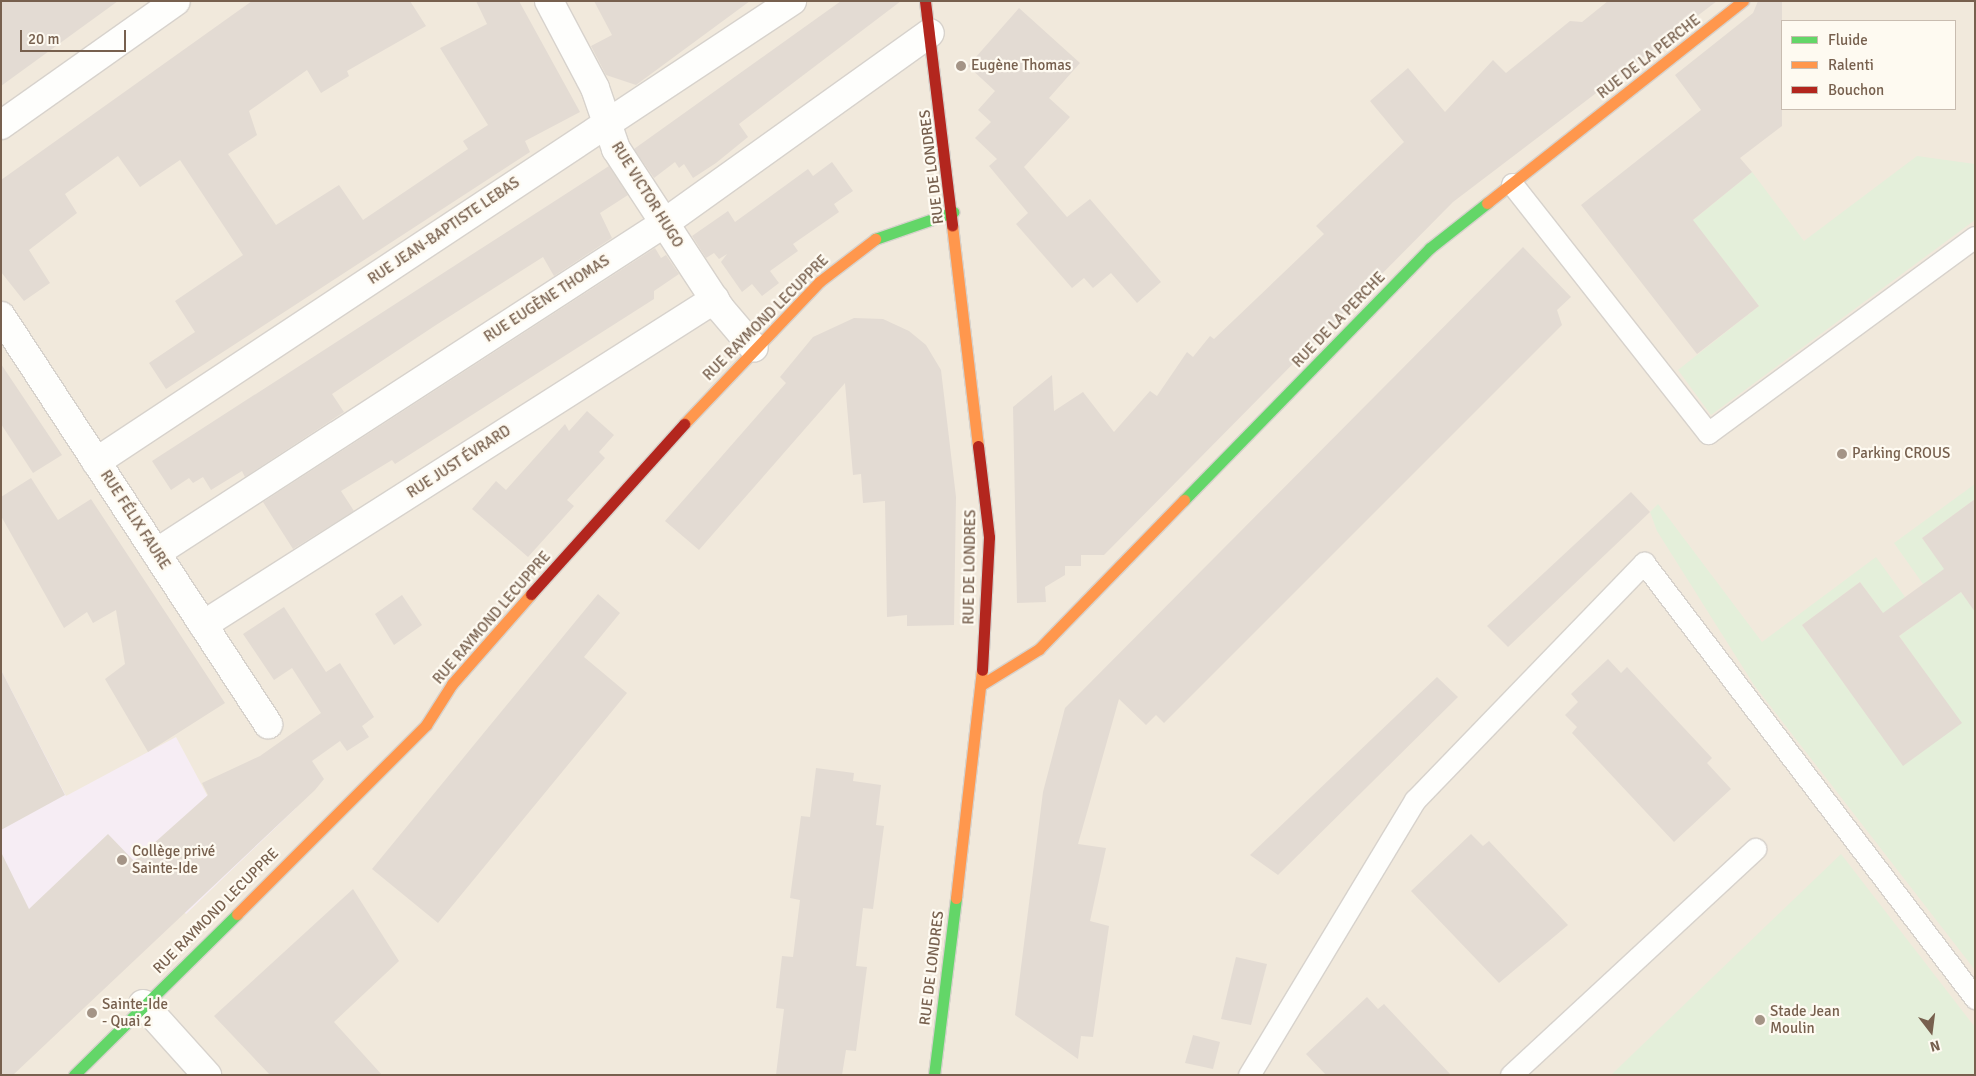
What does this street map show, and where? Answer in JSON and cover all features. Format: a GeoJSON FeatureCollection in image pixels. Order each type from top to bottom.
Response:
{"type":"FeatureCollection","features":[{"type":"Feature","properties":{"kind":"street"},"geometry":{"type":"LineString","coordinates":[[1,125],[176,1]]}},
{"type":"Feature","properties":{"kind":"street","name":"RUE VICTOR HUGO"},"geometry":{"type":"LineString","coordinates":[[549,1],[595,88],[605,124],[616,150],[663,224],[715,299],[754,348]]}},
{"type":"Feature","properties":{"kind":"street","name":"RUE JEAN-BAPTISTE LEBAS"},"geometry":{"type":"LineString","coordinates":[[96,462],[792,1]]}},
{"type":"Feature","properties":{"kind":"street","name":"RUE DE LONDRES"},"geometry":{"type":"LineString","coordinates":[[925,1],[952,212],[989,537],[981,685],[934,1075]]}},
{"type":"Feature","properties":{"kind":"street","name":"RUE DE LA PERCHE"},"geometry":{"type":"LineString","coordinates":[[981,685],[1039,649],[1430,248],[1743,1]]}},
{"type":"Feature","properties":{"kind":"street","name":"RUE EUGÈNE THOMAS"},"geometry":{"type":"LineString","coordinates":[[156,553],[663,224],[930,33]]}},
{"type":"Feature","properties":{"kind":"street","name":"RUE RAYMOND LECUPPRE"},"geometry":{"type":"LineString","coordinates":[[74,1075],[143,1004],[388,765],[426,725],[452,684],[754,348],[819,282],[882,234],[952,212]]}},
{"type":"Feature","properties":{"kind":"street","name":"RUE JUST ÉVRARD"},"geometry":{"type":"LineString","coordinates":[[203,625],[715,299]]}},
{"type":"Feature","properties":{"kind":"street","name":"RUE FÉLIX FAURE"},"geometry":{"type":"LineString","coordinates":[[1,316],[268,724]]}},
{"type":"Feature","properties":{"kind":"street"},"geometry":{"type":"LineString","coordinates":[[143,1004],[207,1075]]}},
{"type":"Feature","properties":{"kind":"lane"},"geometry":{"type":"LineString","coordinates":[[1512,184],[1708,433],[1975,238]]}},
{"type":"Feature","properties":{"kind":"lane"},"geometry":{"type":"LineString","coordinates":[[1249,1075],[1415,800],[1644,563],[1975,998]]}},
{"type":"Feature","properties":{"kind":"lane"},"geometry":{"type":"LineString","coordinates":[[1511,1075],[1756,849]]}},
{"type":"Feature","properties":{"kind":"shaded area"},"geometry":{"type":"Polygon","coordinates":[[[1,1],[1975,1],[1975,1075],[1,1075],[1,1]]]}},
{"type":"Feature","properties":{"kind":"shaded area","name":"Collège privé Sainte-Ide"},"geometry":{"type":"Polygon","coordinates":[[[1,670],[66,796],[176,737],[215,810],[278,781],[296,808],[186,914],[183,911],[1,1075],[1,670]]]}},
{"type":"Feature","properties":{"kind":"green space"},"geometry":{"type":"Polygon","coordinates":[[[1917,156],[1975,164],[1975,220],[1711,415],[1678,370],[1759,306],[1705,236],[1693,245],[1681,230],[1752,172],[1804,241],[1917,156]]]}},
{"type":"Feature","properties":{"kind":"green space"},"geometry":{"type":"Polygon","coordinates":[[[1975,484],[1975,499],[1922,538],[1948,573],[1923,584],[1894,543],[1975,484]]]}},
{"type":"Feature","properties":{"kind":"green space"},"geometry":{"type":"Polygon","coordinates":[[[1658,504],[1762,642],[1876,557],[1905,597],[1897,603],[1900,608],[1886,617],[1860,582],[1802,625],[1903,765],[1961,723],[1899,636],[1961,592],[1975,611],[1975,970],[1754,685],[1657,531],[1650,512],[1658,504]]]}},
{"type":"Feature","properties":{"kind":"green space"},"geometry":{"type":"Polygon","coordinates":[[[1841,854],[1974,1026],[1975,1075],[1611,1075],[1841,854]]]}},
{"type":"Feature","properties":{"kind":"building"},"geometry":{"type":"Polygon","coordinates":[[[1,1],[118,1],[1,86],[1,1]]]}},
{"type":"Feature","properties":{"kind":"building"},"geometry":{"type":"Polygon","coordinates":[[[252,1],[410,1],[426,26],[347,71],[349,76],[321,93],[307,70],[249,111],[257,135],[228,154],[276,225],[339,185],[363,220],[468,149],[463,141],[488,125],[440,48],[487,24],[476,1],[519,1],[580,112],[525,141],[530,152],[166,389],[149,363],[195,332],[175,301],[243,255],[180,160],[140,187],[118,156],[65,194],[77,213],[29,250],[50,283],[24,301],[1,272],[1,180],[252,1]]]}},
{"type":"Feature","properties":{"kind":"building"},"geometry":{"type":"Polygon","coordinates":[[[594,1],[750,1],[636,85],[606,75],[591,46],[612,35],[594,1]]]}},
{"type":"Feature","properties":{"kind":"building"},"geometry":{"type":"Polygon","coordinates":[[[841,1],[901,1],[739,124],[748,137],[716,163],[693,178],[684,164],[679,168],[675,162],[654,178],[634,149],[841,1]]]}},
{"type":"Feature","properties":{"kind":"building"},"geometry":{"type":"Polygon","coordinates":[[[1608,1],[1717,1],[1453,202],[1104,555],[1081,555],[1081,566],[1065,566],[1065,575],[1045,587],[1046,602],[1017,603],[1013,407],[1052,375],[1054,411],[1083,392],[1114,432],[1150,391],[1157,396],[1187,352],[1193,357],[1210,336],[1214,339],[1324,234],[1316,226],[1404,142],[1370,101],[1408,68],[1445,112],[1493,60],[1506,73],[1570,21],[1582,22],[1608,1]]]}},
{"type":"Feature","properties":{"kind":"building"},"geometry":{"type":"Polygon","coordinates":[[[1758,1],[1782,1],[1782,126],[1740,158],[1752,172],[1693,220],[1759,306],[1697,354],[1581,205],[1701,110],[1675,75],[1753,13],[1758,1]]]}},
{"type":"Feature","properties":{"kind":"building"},"geometry":{"type":"Polygon","coordinates":[[[1019,8],[1080,63],[1049,98],[1070,117],[1024,167],[1067,217],[1090,199],[1161,282],[1137,303],[1111,273],[1093,288],[1084,278],[1072,288],[1016,224],[1028,213],[989,166],[997,159],[975,138],[991,122],[978,110],[995,91],[968,66],[1019,8]]]}},
{"type":"Feature","properties":{"kind":"building"},"geometry":{"type":"Polygon","coordinates":[[[832,162],[853,191],[834,204],[839,212],[793,244],[798,251],[770,271],[779,283],[762,296],[752,284],[742,292],[721,262],[727,254],[719,259],[714,253],[706,258],[692,236],[728,211],[735,222],[808,169],[813,176],[832,162]]]}},
{"type":"Feature","properties":{"kind":"building"},"geometry":{"type":"Polygon","coordinates":[[[609,166],[628,195],[600,213],[612,238],[554,276],[543,257],[436,325],[332,394],[344,412],[245,477],[242,471],[211,490],[203,477],[193,483],[189,478],[171,490],[152,461],[609,166]]]}},
{"type":"Feature","properties":{"kind":"building"},"geometry":{"type":"Polygon","coordinates":[[[1523,247],[1571,297],[1557,310],[1562,325],[1164,723],[1156,715],[1146,725],[1119,699],[1078,844],[1106,848],[1090,921],[1109,926],[1093,1037],[1081,1036],[1078,1059],[1015,1015],[1043,792],[1065,708],[1523,247]]]}},
{"type":"Feature","properties":{"kind":"building"},"geometry":{"type":"Polygon","coordinates":[[[655,248],[661,258],[666,255],[679,274],[654,291],[654,299],[395,464],[392,460],[341,491],[354,511],[293,549],[263,502],[655,248]]]}},
{"type":"Feature","properties":{"kind":"building"},"geometry":{"type":"Polygon","coordinates":[[[854,318],[883,319],[909,331],[926,345],[941,370],[956,497],[954,625],[907,626],[907,615],[887,617],[885,501],[863,503],[861,474],[853,475],[845,383],[699,550],[665,521],[786,383],[780,377],[813,337],[854,318]]]}},
{"type":"Feature","properties":{"kind":"building"},"geometry":{"type":"Polygon","coordinates":[[[1,364],[62,455],[33,473],[1,424],[1,364]]]}},
{"type":"Feature","properties":{"kind":"building"},"geometry":{"type":"Polygon","coordinates":[[[587,411],[614,435],[599,452],[605,458],[567,500],[574,506],[528,557],[472,509],[496,481],[506,490],[565,424],[569,431],[587,411]]]}},
{"type":"Feature","properties":{"kind":"building"},"geometry":{"type":"Polygon","coordinates":[[[31,478],[58,520],[91,499],[225,703],[148,752],[105,679],[125,664],[116,610],[93,623],[87,612],[64,628],[1,516],[1,497],[31,478]]]}},
{"type":"Feature","properties":{"kind":"building"},"geometry":{"type":"Polygon","coordinates":[[[1631,492],[1650,512],[1508,647],[1487,626],[1631,492]]]}},
{"type":"Feature","properties":{"kind":"building"},"geometry":{"type":"Polygon","coordinates":[[[1975,499],[1975,612],[1961,592],[1899,636],[1962,723],[1903,766],[1802,625],[1860,582],[1883,613],[1944,569],[1922,538],[1975,499]]]}},
{"type":"Feature","properties":{"kind":"building"},"geometry":{"type":"Polygon","coordinates":[[[598,594],[620,613],[584,657],[627,693],[438,923],[372,869],[598,594]]]}},
{"type":"Feature","properties":{"kind":"building"},"geometry":{"type":"Polygon","coordinates":[[[402,595],[422,625],[394,645],[375,614],[402,595]]]}},
{"type":"Feature","properties":{"kind":"building","name":"Collège privé Sainte-Ide"},"geometry":{"type":"Polygon","coordinates":[[[284,607],[326,672],[340,663],[374,717],[362,726],[369,737],[347,751],[340,741],[312,761],[324,779],[315,790],[13,1075],[1,1075],[1,852],[29,909],[108,834],[134,861],[208,795],[202,783],[260,756],[321,713],[292,668],[274,680],[243,634],[284,607]]]}},
{"type":"Feature","properties":{"kind":"building"},"geometry":{"type":"Polygon","coordinates":[[[1608,659],[1621,673],[1627,667],[1712,758],[1707,763],[1731,789],[1674,842],[1572,733],[1577,727],[1565,715],[1578,702],[1571,694],[1608,659]]]}},
{"type":"Feature","properties":{"kind":"building"},"geometry":{"type":"Polygon","coordinates":[[[1,670],[65,795],[1,830],[1,670]]]}},
{"type":"Feature","properties":{"kind":"building"},"geometry":{"type":"Polygon","coordinates":[[[1437,677],[1458,697],[1278,875],[1250,855],[1437,677]]]}},
{"type":"Feature","properties":{"kind":"building"},"geometry":{"type":"Polygon","coordinates":[[[816,768],[854,773],[853,781],[881,785],[876,825],[884,826],[873,909],[863,908],[856,966],[867,967],[856,1051],[846,1050],[842,1075],[776,1075],[784,1009],[776,1008],[782,956],[793,957],[800,900],[790,898],[801,816],[810,817],[816,768]]]}},
{"type":"Feature","properties":{"kind":"building"},"geometry":{"type":"Polygon","coordinates":[[[1471,834],[1483,846],[1489,841],[1568,925],[1499,983],[1411,891],[1471,834]]]}},
{"type":"Feature","properties":{"kind":"building"},"geometry":{"type":"Polygon","coordinates":[[[353,889],[399,961],[334,1022],[382,1075],[270,1075],[214,1016],[353,889]]]}},
{"type":"Feature","properties":{"kind":"building"},"geometry":{"type":"Polygon","coordinates":[[[1236,957],[1267,964],[1251,1025],[1221,1019],[1236,957]]]}},
{"type":"Feature","properties":{"kind":"building"},"geometry":{"type":"Polygon","coordinates":[[[1367,997],[1378,1009],[1384,1004],[1451,1075],[1326,1075],[1306,1054],[1367,997]]]}},
{"type":"Feature","properties":{"kind":"building"},"geometry":{"type":"Polygon","coordinates":[[[1193,1035],[1220,1042],[1213,1069],[1185,1063],[1193,1035]]]}},
{"type":"Feature","properties":{"kind":"traffic: fast"},"geometry":{"type":"LineString","coordinates":[[1184,500],[1430,248],[1487,203]]}},
{"type":"Feature","properties":{"kind":"traffic: fast"},"geometry":{"type":"LineString","coordinates":[[875,239],[953,212]]}},
{"type":"Feature","properties":{"kind":"traffic: fast"},"geometry":{"type":"LineString","coordinates":[[934,1075],[956,898]]}},
{"type":"Feature","properties":{"kind":"traffic: fast"},"geometry":{"type":"LineString","coordinates":[[74,1075],[237,914]]}},
{"type":"Feature","properties":{"kind":"traffic: slow"},"geometry":{"type":"LineString","coordinates":[[1487,203],[1743,1]]}},
{"type":"Feature","properties":{"kind":"traffic: slow"},"geometry":{"type":"LineString","coordinates":[[952,225],[978,446]]}},
{"type":"Feature","properties":{"kind":"traffic: slow"},"geometry":{"type":"LineString","coordinates":[[684,424],[819,282],[875,239]]}},
{"type":"Feature","properties":{"kind":"traffic: slow"},"geometry":{"type":"LineString","coordinates":[[981,685],[1039,649],[1184,500]]}},
{"type":"Feature","properties":{"kind":"traffic: slow"},"geometry":{"type":"LineString","coordinates":[[237,914],[426,725],[452,684],[531,594]]}},
{"type":"Feature","properties":{"kind":"traffic: slow"},"geometry":{"type":"LineString","coordinates":[[956,898],[982,670]]}},
{"type":"Feature","properties":{"kind":"traffic: jam"},"geometry":{"type":"LineString","coordinates":[[925,1],[952,225]]}},
{"type":"Feature","properties":{"kind":"traffic: jam"},"geometry":{"type":"LineString","coordinates":[[531,594],[684,424]]}},
{"type":"Feature","properties":{"kind":"traffic: jam"},"geometry":{"type":"LineString","coordinates":[[978,446],[989,537],[982,670]]}},
{"type":"Feature","properties":{"kind":"place","name":"Eugène Thomas"},"geometry":{"type":"Point","coordinates":[961,66]}},
{"type":"Feature","properties":{"kind":"place","name":"Parking CROUS"},"geometry":{"type":"Point","coordinates":[1842,454]}},
{"type":"Feature","properties":{"kind":"place","name":"Collège privé Sainte-Ide"},"geometry":{"type":"Point","coordinates":[122,860]}},
{"type":"Feature","properties":{"kind":"place","name":"Sainte-Ide - Quai 2"},"geometry":{"type":"Point","coordinates":[92,1013]}},
{"type":"Feature","properties":{"kind":"place","name":"Stade Jean Moulin"},"geometry":{"type":"Point","coordinates":[1760,1020]}}]}
